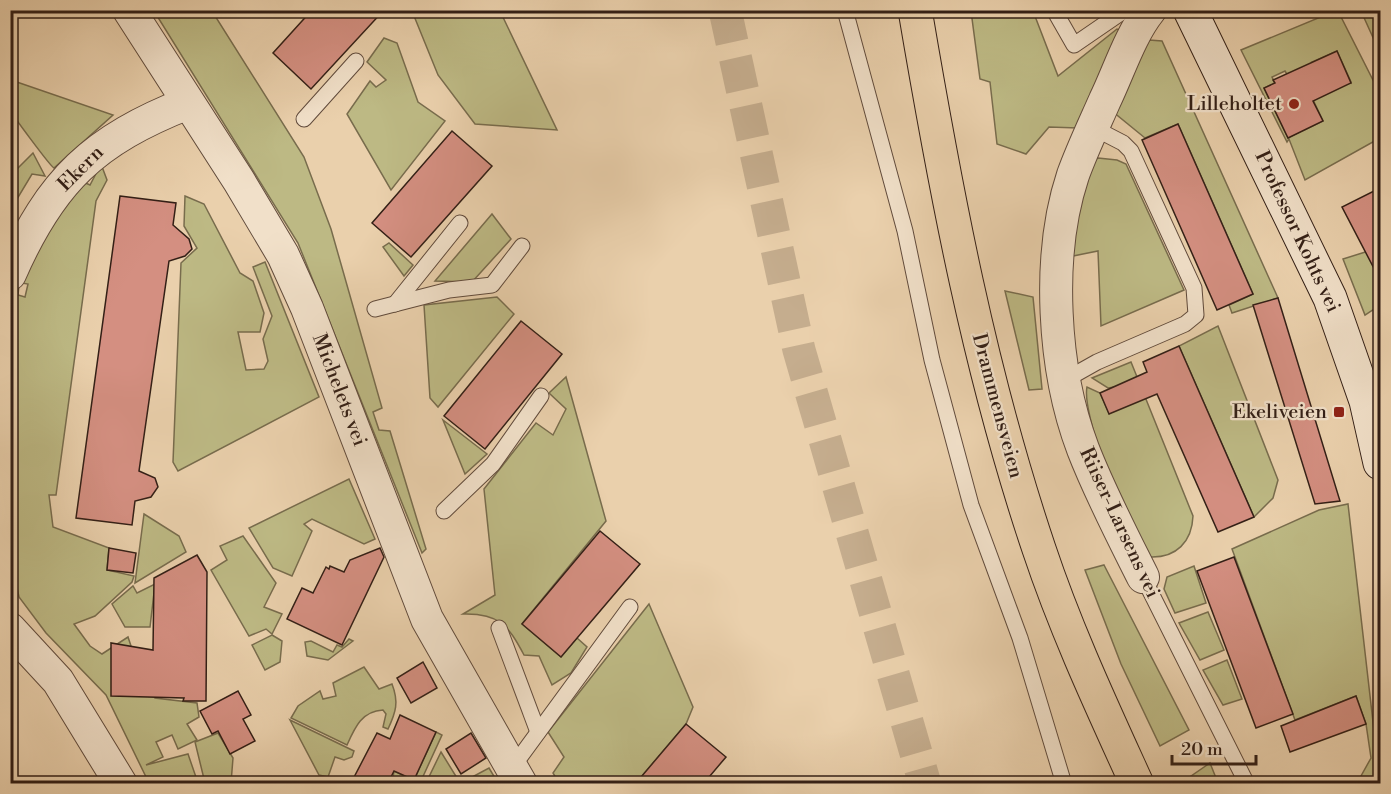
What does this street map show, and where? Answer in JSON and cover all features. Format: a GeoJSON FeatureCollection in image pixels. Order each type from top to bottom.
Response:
{"type":"FeatureCollection","features":[{"type":"Feature","properties":{"kind":"highway","name":"Drammensveien"},"geometry":{"type":"LineString","coordinates":[[915,10],[976,331],[1016,479],[1040,552],[1074,642],[1137,783]]}},
{"type":"Feature","properties":{"kind":"main road","name":"Professor Kohts vei"},"geometry":{"type":"LineString","coordinates":[[1190,10],[1330,298],[1373,398],[1380,463]]}},
{"type":"Feature","properties":{"kind":"street","name":"Michelets vei"},"geometry":{"type":"LineString","coordinates":[[129,10],[283,255],[307,308],[428,619],[516,776]]}},
{"type":"Feature","properties":{"kind":"street","name":"Riiser-Larsens vei"},"geometry":{"type":"LineString","coordinates":[[1140,12],[1072,177],[1059,245],[1058,319],[1065,380],[1082,447],[1103,497],[1143,577]]}},
{"type":"Feature","properties":{"kind":"street","name":"Ekern"},"geometry":{"type":"LineString","coordinates":[[10,274],[25,240],[61,186],[86,158],[112,139],[152,117],[188,103]]}},
{"type":"Feature","properties":{"kind":"street"},"geometry":{"type":"LineString","coordinates":[[10,629],[58,681],[121,783]]}},
{"type":"Feature","properties":{"kind":"lane"},"geometry":{"type":"LineString","coordinates":[[844,10],[905,231],[932,360],[969,495],[1020,638],[1064,783]]}},
{"type":"Feature","properties":{"kind":"lane"},"geometry":{"type":"LineString","coordinates":[[1054,10],[1074,45],[1140,12]]}},
{"type":"Feature","properties":{"kind":"lane"},"geometry":{"type":"LineString","coordinates":[[304,119],[356,61]]}},
{"type":"Feature","properties":{"kind":"lane"},"geometry":{"type":"LineString","coordinates":[[1065,380],[1097,362],[1185,324],[1196,315],[1194,288],[1131,151],[1123,143],[1092,127]]}},
{"type":"Feature","properties":{"kind":"lane"},"geometry":{"type":"LineString","coordinates":[[395,304],[460,223]]}},
{"type":"Feature","properties":{"kind":"lane"},"geometry":{"type":"LineString","coordinates":[[375,309],[449,290],[492,285],[522,246]]}},
{"type":"Feature","properties":{"kind":"lane"},"geometry":{"type":"LineString","coordinates":[[444,511],[493,464],[541,396]]}},
{"type":"Feature","properties":{"kind":"lane","name":"Riiser-Larsens vei"},"geometry":{"type":"LineString","coordinates":[[1143,577],[1247,783]]}},
{"type":"Feature","properties":{"kind":"lane"},"geometry":{"type":"LineString","coordinates":[[516,776],[538,732],[630,607]]}},
{"type":"Feature","properties":{"kind":"lane"},"geometry":{"type":"LineString","coordinates":[[499,628],[538,732]]}},
{"type":"Feature","properties":{"kind":"shaded area"},"geometry":{"type":"Polygon","coordinates":[[[154,11],[212,11],[304,157],[331,229],[382,408],[373,412],[379,430],[390,431],[426,549],[422,553],[298,243],[154,11]]]}},
{"type":"Feature","properties":{"kind":"shaded area"},"geometry":{"type":"Polygon","coordinates":[[[412,11],[500,11],[557,130],[475,124],[438,75],[412,11]]]}},
{"type":"Feature","properties":{"kind":"shaded area"},"geometry":{"type":"Polygon","coordinates":[[[971,11],[1033,11],[1058,76],[1117,29],[1124,31],[1078,128],[1049,127],[1026,154],[997,144],[990,82],[980,79],[971,11]]]}},
{"type":"Feature","properties":{"kind":"shaded area"},"geometry":{"type":"Polygon","coordinates":[[[1338,11],[1380,94],[1380,138],[1305,180],[1289,139],[1287,142],[1241,50],[1338,11]],[[1337,51],[1312,62],[1351,83],[1351,82],[1337,51]],[[1285,71],[1272,77],[1275,83],[1264,88],[1288,138],[1323,121],[1307,87],[1288,76],[1285,71]]]}},
{"type":"Feature","properties":{"kind":"shaded area"},"geometry":{"type":"Polygon","coordinates":[[[1361,11],[1370,11],[1380,32],[1380,53],[1361,11]]]}},
{"type":"Feature","properties":{"kind":"shaded area"},"geometry":{"type":"Polygon","coordinates":[[[384,38],[397,43],[418,102],[445,121],[391,190],[347,114],[370,81],[376,87],[386,80],[367,62],[384,38]]]}},
{"type":"Feature","properties":{"kind":"shaded area"},"geometry":{"type":"Polygon","coordinates":[[[1149,40],[1162,41],[1278,298],[1232,313],[1229,305],[1253,294],[1178,124],[1145,138],[1112,111],[1149,40]]]}},
{"type":"Feature","properties":{"kind":"shaded area"},"geometry":{"type":"Polygon","coordinates":[[[11,80],[113,115],[54,168],[10,110],[11,80]]]}},
{"type":"Feature","properties":{"kind":"shaded area"},"geometry":{"type":"Polygon","coordinates":[[[33,153],[45,176],[32,174],[11,209],[11,173],[33,153]]]}},
{"type":"Feature","properties":{"kind":"shaded area"},"geometry":{"type":"Polygon","coordinates":[[[1098,158],[1117,160],[1126,164],[1184,290],[1101,326],[1098,251],[1073,256],[1078,206],[1092,162],[1098,158]]]}},
{"type":"Feature","properties":{"kind":"shaded area"},"geometry":{"type":"Polygon","coordinates":[[[101,164],[107,180],[96,201],[56,495],[49,495],[53,527],[109,548],[107,570],[134,576],[132,582],[95,616],[74,624],[90,646],[102,654],[128,637],[132,649],[152,656],[155,698],[197,703],[199,717],[187,724],[197,740],[178,749],[172,735],[156,742],[163,757],[146,765],[188,754],[198,783],[149,783],[106,695],[46,633],[19,597],[10,557],[10,306],[15,285],[19,285],[18,295],[25,297],[28,284],[16,282],[81,181],[90,185],[101,164]]]}},
{"type":"Feature","properties":{"kind":"shaded area"},"geometry":{"type":"Polygon","coordinates":[[[185,196],[204,204],[240,273],[253,281],[264,313],[260,332],[238,332],[246,370],[264,369],[268,361],[263,339],[272,316],[253,267],[265,262],[319,397],[178,471],[173,462],[181,263],[197,248],[184,226],[185,196]]]}},
{"type":"Feature","properties":{"kind":"shaded area"},"geometry":{"type":"Polygon","coordinates":[[[492,214],[511,239],[472,282],[435,281],[492,214]]]}},
{"type":"Feature","properties":{"kind":"shaded area"},"geometry":{"type":"Polygon","coordinates":[[[389,243],[413,265],[404,276],[383,247],[389,243]]]}},
{"type":"Feature","properties":{"kind":"shaded area"},"geometry":{"type":"Polygon","coordinates":[[[1375,249],[1380,262],[1380,305],[1365,315],[1343,259],[1375,249]]]}},
{"type":"Feature","properties":{"kind":"shaded area"},"geometry":{"type":"Polygon","coordinates":[[[1005,291],[1033,297],[1042,389],[1029,390],[1005,291]]]}},
{"type":"Feature","properties":{"kind":"shaded area"},"geometry":{"type":"Polygon","coordinates":[[[497,297],[514,314],[438,407],[430,398],[424,305],[497,297]]]}},
{"type":"Feature","properties":{"kind":"shaded area"},"geometry":{"type":"Polygon","coordinates":[[[1218,326],[1278,480],[1273,498],[1254,517],[1179,346],[1218,326]]]}},
{"type":"Feature","properties":{"kind":"shaded area"},"geometry":{"type":"Polygon","coordinates":[[[1131,362],[1193,516],[1190,534],[1186,541],[1175,551],[1159,557],[1150,557],[1128,526],[1101,456],[1087,399],[1087,387],[1100,393],[1109,413],[1115,387],[1108,388],[1092,378],[1131,362]]]}},
{"type":"Feature","properties":{"kind":"shaded area"},"geometry":{"type":"Polygon","coordinates":[[[566,377],[606,521],[522,624],[561,657],[577,638],[587,647],[571,673],[552,685],[539,656],[524,655],[513,636],[501,623],[485,616],[463,614],[495,595],[484,489],[536,423],[553,435],[566,409],[549,393],[566,377]]]}},
{"type":"Feature","properties":{"kind":"shaded area"},"geometry":{"type":"Polygon","coordinates":[[[443,420],[487,454],[465,474],[443,420]]]}},
{"type":"Feature","properties":{"kind":"shaded area"},"geometry":{"type":"Polygon","coordinates":[[[349,479],[375,539],[364,544],[312,519],[304,524],[312,531],[292,576],[273,568],[249,528],[349,479]]]}},
{"type":"Feature","properties":{"kind":"shaded area"},"geometry":{"type":"Polygon","coordinates":[[[1348,504],[1380,783],[1364,783],[1361,776],[1371,758],[1366,724],[1356,696],[1295,720],[1232,549],[1319,510],[1348,504]]]}},
{"type":"Feature","properties":{"kind":"shaded area"},"geometry":{"type":"Polygon","coordinates":[[[144,514],[179,536],[186,552],[135,583],[144,514]]]}},
{"type":"Feature","properties":{"kind":"shaded area"},"geometry":{"type":"Polygon","coordinates":[[[243,536],[276,583],[264,607],[282,614],[272,634],[266,629],[249,636],[211,570],[227,560],[220,546],[243,536]]]}},
{"type":"Feature","properties":{"kind":"shaded area"},"geometry":{"type":"Polygon","coordinates":[[[1104,565],[1189,730],[1160,746],[1121,664],[1085,570],[1104,565]]]}},
{"type":"Feature","properties":{"kind":"shaded area"},"geometry":{"type":"Polygon","coordinates":[[[1194,566],[1206,603],[1175,613],[1164,589],[1167,577],[1194,566]]]}},
{"type":"Feature","properties":{"kind":"shaded area"},"geometry":{"type":"Polygon","coordinates":[[[155,584],[150,627],[125,627],[112,604],[133,586],[137,593],[155,584]]]}},
{"type":"Feature","properties":{"kind":"shaded area"},"geometry":{"type":"Polygon","coordinates":[[[649,604],[693,707],[686,724],[636,783],[559,783],[553,773],[564,757],[548,732],[649,604]]]}},
{"type":"Feature","properties":{"kind":"shaded area"},"geometry":{"type":"Polygon","coordinates":[[[1208,612],[1224,650],[1200,660],[1179,623],[1208,612]]]}},
{"type":"Feature","properties":{"kind":"shaded area"},"geometry":{"type":"Polygon","coordinates":[[[272,635],[282,641],[280,662],[265,670],[252,645],[272,635]]]}},
{"type":"Feature","properties":{"kind":"shaded area"},"geometry":{"type":"Polygon","coordinates":[[[349,639],[353,641],[328,660],[307,656],[305,642],[311,641],[333,652],[337,645],[342,647],[349,639]]]}},
{"type":"Feature","properties":{"kind":"shaded area"},"geometry":{"type":"Polygon","coordinates":[[[1227,660],[1242,699],[1223,705],[1203,670],[1227,660]]]}},
{"type":"Feature","properties":{"kind":"shaded area"},"geometry":{"type":"Polygon","coordinates":[[[364,667],[379,689],[392,684],[396,707],[388,729],[383,727],[386,714],[383,710],[370,713],[356,726],[347,745],[291,718],[298,706],[320,691],[323,699],[336,696],[333,683],[364,667]]]}},
{"type":"Feature","properties":{"kind":"shaded area"},"geometry":{"type":"Polygon","coordinates":[[[290,720],[354,751],[352,757],[344,760],[335,757],[328,777],[319,775],[290,720]]]}},
{"type":"Feature","properties":{"kind":"shaded area"},"geometry":{"type":"Polygon","coordinates":[[[436,732],[442,735],[420,783],[405,783],[393,778],[394,771],[414,780],[436,732]]]}},
{"type":"Feature","properties":{"kind":"shaded area"},"geometry":{"type":"Polygon","coordinates":[[[218,733],[233,758],[231,783],[205,783],[195,742],[218,733]]]}},
{"type":"Feature","properties":{"kind":"shaded area"},"geometry":{"type":"Polygon","coordinates":[[[441,752],[457,778],[447,783],[426,783],[441,752]]]}},
{"type":"Feature","properties":{"kind":"shaded area"},"geometry":{"type":"Polygon","coordinates":[[[1210,763],[1218,783],[1181,783],[1210,763]]]}},
{"type":"Feature","properties":{"kind":"shaded area"},"geometry":{"type":"Polygon","coordinates":[[[489,768],[498,783],[461,783],[489,768]]]}},
{"type":"Feature","properties":{"kind":"building"},"geometry":{"type":"Polygon","coordinates":[[[312,10],[384,10],[311,89],[273,53],[312,10]]]}},
{"type":"Feature","properties":{"kind":"building","name":"Lilleholtet"},"geometry":{"type":"Polygon","coordinates":[[[1337,51],[1351,83],[1313,101],[1323,121],[1288,138],[1264,88],[1275,83],[1273,80],[1337,51]]]}},
{"type":"Feature","properties":{"kind":"building"},"geometry":{"type":"Polygon","coordinates":[[[1178,124],[1253,294],[1217,310],[1142,140],[1178,124]]]}},
{"type":"Feature","properties":{"kind":"building"},"geometry":{"type":"Polygon","coordinates":[[[452,131],[492,166],[411,257],[372,223],[452,131]]]}},
{"type":"Feature","properties":{"kind":"building"},"geometry":{"type":"Polygon","coordinates":[[[1380,188],[1380,280],[1342,207],[1380,188]]]}},
{"type":"Feature","properties":{"kind":"building"},"geometry":{"type":"Polygon","coordinates":[[[120,196],[176,203],[173,225],[189,239],[192,249],[185,256],[169,261],[139,471],[155,478],[158,487],[151,497],[135,501],[132,525],[76,518],[120,196]]]}},
{"type":"Feature","properties":{"kind":"building"},"geometry":{"type":"Polygon","coordinates":[[[1278,298],[1340,501],[1315,504],[1253,305],[1278,298]]]}},
{"type":"Feature","properties":{"kind":"building"},"geometry":{"type":"Polygon","coordinates":[[[521,321],[562,354],[485,449],[444,416],[521,321]]]}},
{"type":"Feature","properties":{"kind":"building"},"geometry":{"type":"Polygon","coordinates":[[[1179,346],[1254,517],[1218,532],[1157,394],[1109,414],[1100,393],[1147,372],[1143,362],[1179,346]]]}},
{"type":"Feature","properties":{"kind":"building"},"geometry":{"type":"Polygon","coordinates":[[[600,531],[640,564],[561,657],[522,624],[600,531]]]}},
{"type":"Feature","properties":{"kind":"building"},"geometry":{"type":"Polygon","coordinates":[[[109,548],[136,553],[133,573],[107,570],[109,548]]]}},
{"type":"Feature","properties":{"kind":"building"},"geometry":{"type":"Polygon","coordinates":[[[380,548],[384,557],[342,645],[287,619],[302,588],[313,593],[326,567],[329,569],[330,566],[344,572],[350,560],[380,548]]]}},
{"type":"Feature","properties":{"kind":"building"},"geometry":{"type":"Polygon","coordinates":[[[197,555],[207,572],[206,701],[183,701],[184,698],[111,696],[111,643],[153,650],[154,578],[197,555]]]}},
{"type":"Feature","properties":{"kind":"building"},"geometry":{"type":"Polygon","coordinates":[[[1234,557],[1293,714],[1256,728],[1197,571],[1234,557]]]}},
{"type":"Feature","properties":{"kind":"building"},"geometry":{"type":"Polygon","coordinates":[[[423,662],[437,688],[411,703],[397,678],[423,662]]]}},
{"type":"Feature","properties":{"kind":"building"},"geometry":{"type":"Polygon","coordinates":[[[238,691],[251,715],[243,719],[255,741],[230,754],[218,731],[212,734],[200,711],[238,691]]]}},
{"type":"Feature","properties":{"kind":"building"},"geometry":{"type":"Polygon","coordinates":[[[1356,696],[1366,724],[1290,752],[1281,726],[1356,696]]]}},
{"type":"Feature","properties":{"kind":"building"},"geometry":{"type":"Polygon","coordinates":[[[400,715],[436,732],[414,780],[394,771],[388,783],[351,783],[377,733],[390,739],[400,715]]]}},
{"type":"Feature","properties":{"kind":"building"},"geometry":{"type":"Polygon","coordinates":[[[686,724],[726,757],[704,783],[636,783],[686,724]]]}},
{"type":"Feature","properties":{"kind":"building"},"geometry":{"type":"Polygon","coordinates":[[[471,733],[486,758],[461,774],[446,749],[471,733]]]}},
{"type":"Feature","properties":{"kind":"tunnel"},"geometry":{"type":"LineString","coordinates":[[725,10],[799,350],[925,784]]}},
{"type":"Feature","properties":{"kind":"place","name":"Lilleholtet"},"geometry":{"type":"Point","coordinates":[1294,104]}},
{"type":"Feature","properties":{"kind":"place","name":"Ekeliveien"},"geometry":{"type":"Point","coordinates":[1339,412]}}]}
